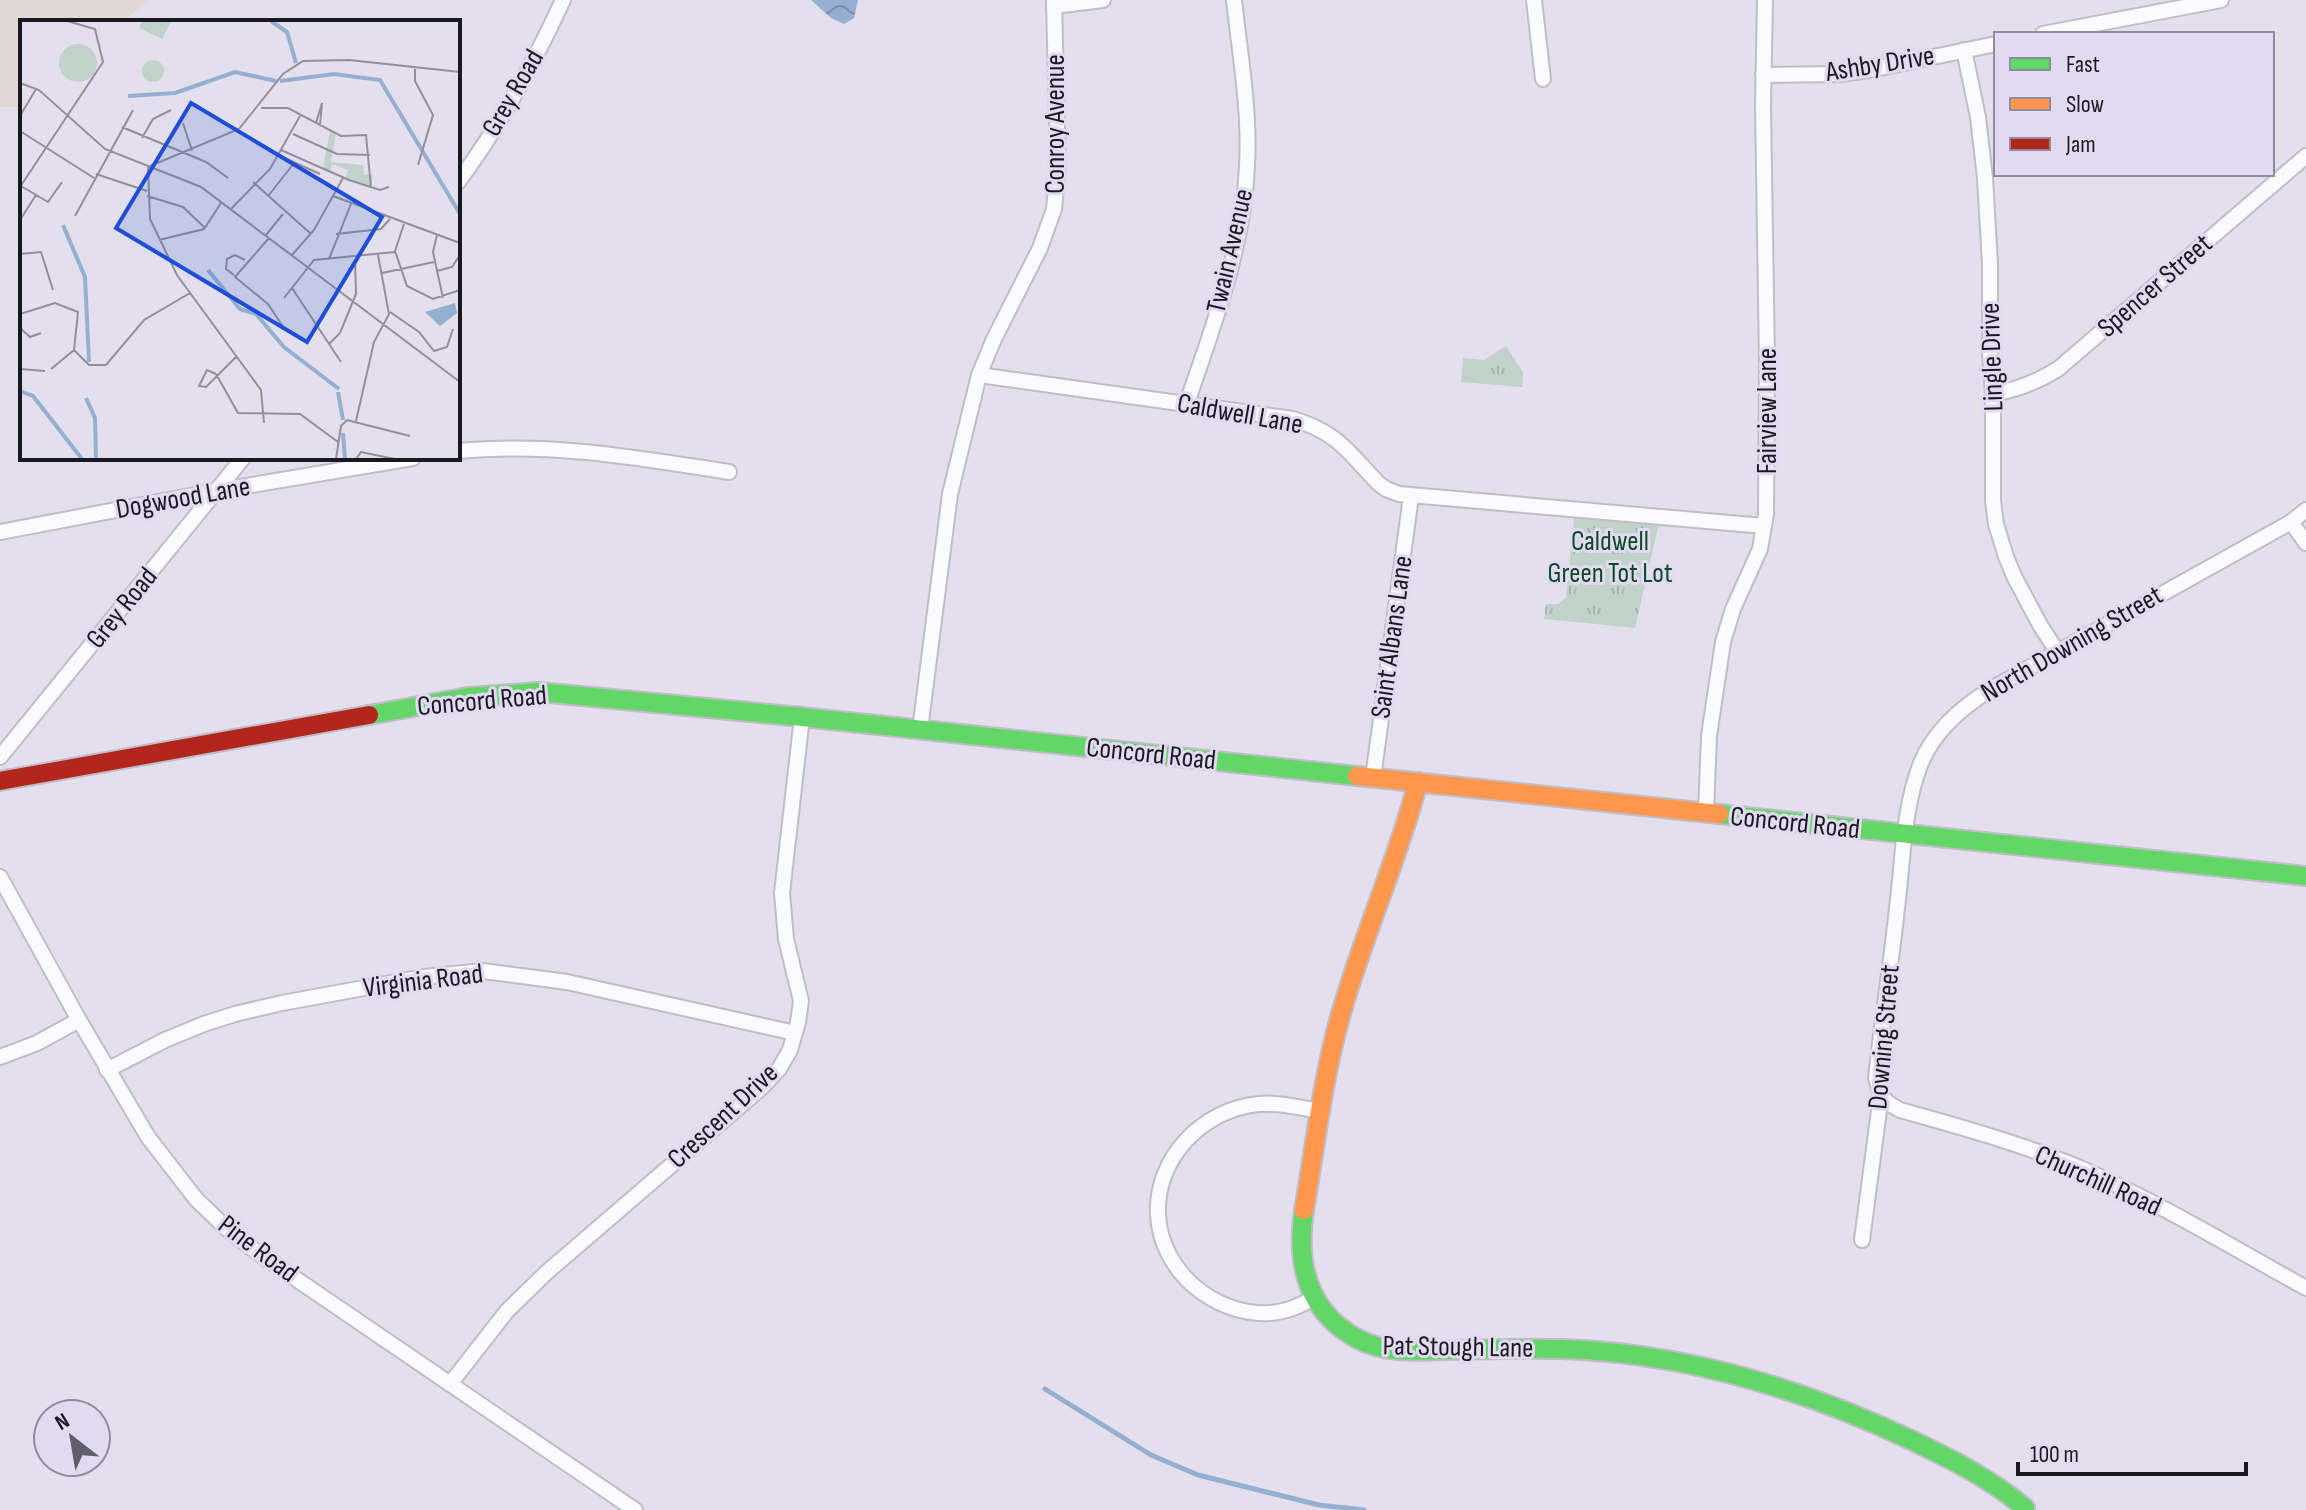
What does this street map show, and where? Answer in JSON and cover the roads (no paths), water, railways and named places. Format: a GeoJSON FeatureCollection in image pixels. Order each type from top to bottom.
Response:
{"type":"FeatureCollection","features":[{"type":"Feature","properties":{"kind":"main road","name":"Concord Road"},"geometry":{"type":"LineString","coordinates":[[0,781],[351,716],[468,697],[539,692],[2306,876]]}},
{"type":"Feature","properties":{"kind":"main road","name":"Pat Stough Lane"},"geometry":{"type":"LineString","coordinates":[[1418,782],[1395,863],[1349,985],[1335,1034],[1320,1111],[1301,1258],[1306,1279],[1323,1308],[1344,1330],[1368,1344],[1392,1350],[1564,1349],[1626,1353],[1777,1385],[1890,1430],[1996,1484],[2025,1508]]}},
{"type":"Feature","properties":{"kind":"street","name":"Grey Road"},"geometry":{"type":"LineString","coordinates":[[460,179],[538,51],[563,0]]}},
{"type":"Feature","properties":{"kind":"street"},"geometry":{"type":"LineString","coordinates":[[1054,3],[1103,0]]}},
{"type":"Feature","properties":{"kind":"street","name":"Twain Avenue"},"geometry":{"type":"LineString","coordinates":[[1187,403],[1233,259],[1245,195],[1247,132],[1234,0]]}},
{"type":"Feature","properties":{"kind":"street"},"geometry":{"type":"LineString","coordinates":[[1534,0],[1543,79]]}},
{"type":"Feature","properties":{"kind":"street","name":"Fairview Lane"},"geometry":{"type":"LineString","coordinates":[[1706,813],[1709,736],[1723,642],[1733,609],[1754,565],[1764,526],[1768,477],[1763,75],[1765,0]]}},
{"type":"Feature","properties":{"kind":"street"},"geometry":{"type":"LineString","coordinates":[[2053,32],[2221,0]]}},
{"type":"Feature","properties":{"kind":"street","name":"Conroy Avenue"},"geometry":{"type":"LineString","coordinates":[[920,730],[950,494],[979,375],[1040,248],[1054,209],[1058,165],[1054,3]]}},
{"type":"Feature","properties":{"kind":"street","name":"Ashby Drive"},"geometry":{"type":"LineString","coordinates":[[1763,75],[1842,74],[1994,44]]}},
{"type":"Feature","properties":{"kind":"street","name":"Lingle Drive"},"geometry":{"type":"LineString","coordinates":[[1964,50],[1978,117],[1985,178],[1996,524],[2015,578],[2057,651]]}},
{"type":"Feature","properties":{"kind":"street","name":"Spencer Street"},"geometry":{"type":"LineString","coordinates":[[1993,394],[2024,387],[2058,369],[2306,156]]}},
{"type":"Feature","properties":{"kind":"street","name":"Caldwell Lane"},"geometry":{"type":"LineString","coordinates":[[979,375],[1308,423],[1337,439],[1386,489],[1394,493],[1764,526]]}},
{"type":"Feature","properties":{"kind":"street"},"geometry":{"type":"LineString","coordinates":[[460,451],[553,449],[595,452],[729,472]]}},
{"type":"Feature","properties":{"kind":"street","name":"Grey Road"},"geometry":{"type":"LineString","coordinates":[[0,757],[241,460]]}},
{"type":"Feature","properties":{"kind":"street","name":"Dogwood Lane"},"geometry":{"type":"LineString","coordinates":[[0,532],[401,460]]}},
{"type":"Feature","properties":{"kind":"street","name":"Saint Albans Lane"},"geometry":{"type":"LineString","coordinates":[[1373,778],[1411,496]]}},
{"type":"Feature","properties":{"kind":"street","name":"North Downing Street"},"geometry":{"type":"LineString","coordinates":[[1905,835],[1921,762],[1951,719],[1966,705],[2057,651],[2291,522],[2306,510]]}},
{"type":"Feature","properties":{"kind":"street"},"geometry":{"type":"LineString","coordinates":[[2291,522],[2306,543]]}},
{"type":"Feature","properties":{"kind":"street","name":"Crescent Drive"},"geometry":{"type":"LineString","coordinates":[[450,1384],[507,1311],[547,1272],[761,1088],[779,1069],[790,1050],[799,1012],[800,992],[786,939],[782,893],[802,717]]}},
{"type":"Feature","properties":{"kind":"street","name":"Downing Street"},"geometry":{"type":"LineString","coordinates":[[1862,1240],[1881,1095],[1876,1078],[1905,835]]}},
{"type":"Feature","properties":{"kind":"street","name":"Pine Road"},"geometry":{"type":"LineString","coordinates":[[0,877],[107,1070],[148,1137],[196,1199],[258,1253],[635,1510]]}},
{"type":"Feature","properties":{"kind":"street","name":"Virginia Road"},"geometry":{"type":"LineString","coordinates":[[107,1070],[178,1035],[235,1014],[424,977],[483,971],[567,982],[795,1033]]}},
{"type":"Feature","properties":{"kind":"street"},"geometry":{"type":"LineString","coordinates":[[0,1057],[37,1043],[79,1020]]}},
{"type":"Feature","properties":{"kind":"street","name":"Churchill Road"},"geometry":{"type":"LineString","coordinates":[[1881,1095],[1900,1110],[1996,1137],[2084,1170],[2147,1200],[2306,1288]]}},
{"type":"Feature","properties":{"kind":"street"},"geometry":{"type":"LineString","coordinates":[[1316,1297],[1285,1311],[1271,1313],[1231,1309],[1212,1300],[1183,1276],[1172,1259],[1164,1243],[1158,1217],[1158,1198],[1174,1156],[1203,1123],[1260,1104],[1320,1111]]}},
{"type":"Feature","properties":{"kind":"water"},"geometry":{"type":"Polygon","coordinates":[[[811,0],[858,0],[854,18],[844,24],[831,18],[811,0]]]}},
{"type":"Feature","properties":{"kind":"waterway"},"geometry":{"type":"LineString","coordinates":[[1045,1389],[1151,1455],[1198,1475],[1319,1505],[1364,1510]]}},
{"type":"Feature","properties":{"kind":"park label","name":"Caldwell Green Tot Lot"},"geometry":{"type":"Point","coordinates":[1610,557]}}]}
